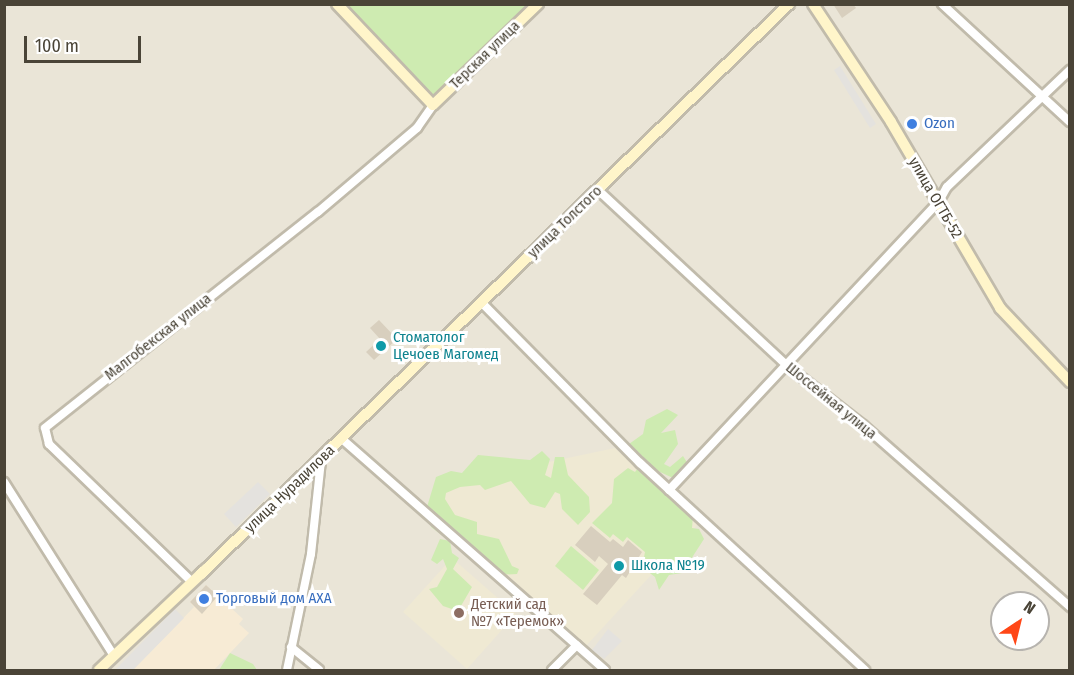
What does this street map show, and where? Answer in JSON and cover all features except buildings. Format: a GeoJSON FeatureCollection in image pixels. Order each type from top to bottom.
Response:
{"type":"FeatureCollection","features":[{"type":"Feature","properties":{"kind":"street"},"geometry":{"type":"LineString","coordinates":[[337,4],[433,105]]}},
{"type":"Feature","properties":{"kind":"street","name":"Терская улица"},"geometry":{"type":"LineString","coordinates":[[433,105],[538,4]]}},
{"type":"Feature","properties":{"kind":"street","name":"улица Толстого"},"geometry":{"type":"LineString","coordinates":[[342,439],[789,4]]}},
{"type":"Feature","properties":{"kind":"street","name":"улица ОГТБ-52"},"geometry":{"type":"LineString","coordinates":[[813,4],[938,203],[1000,308],[1070,382]]}},
{"type":"Feature","properties":{"kind":"street"},"geometry":{"type":"LineString","coordinates":[[942,4],[1070,122]]}},
{"type":"Feature","properties":{"kind":"street"},"geometry":{"type":"LineString","coordinates":[[669,490],[938,203],[947,187],[1070,70]]}},
{"type":"Feature","properties":{"kind":"street","name":"Малгобекская улица"},"geometry":{"type":"LineString","coordinates":[[192,582],[50,444],[45,428],[318,212],[417,128],[433,105]]}},
{"type":"Feature","properties":{"kind":"street","name":"Шоссейная улица"},"geometry":{"type":"LineString","coordinates":[[598,190],[786,365],[863,425],[1070,607]]}},
{"type":"Feature","properties":{"kind":"street"},"geometry":{"type":"LineString","coordinates":[[482,303],[669,490],[865,670]]}},
{"type":"Feature","properties":{"kind":"street"},"geometry":{"type":"LineString","coordinates":[[342,439],[605,670]]}},
{"type":"Feature","properties":{"kind":"street","name":"улица Нурадилова"},"geometry":{"type":"LineString","coordinates":[[201,574],[342,439]]}},
{"type":"Feature","properties":{"kind":"street","name":"улица Нурадилова"},"geometry":{"type":"LineString","coordinates":[[99,670],[342,439]]}},
{"type":"Feature","properties":{"kind":"street"},"geometry":{"type":"LineString","coordinates":[[287,670],[312,555],[321,460]]}},
{"type":"Feature","properties":{"kind":"street"},"geometry":{"type":"LineString","coordinates":[[4,482],[114,656]]}},
{"type":"Feature","properties":{"kind":"street"},"geometry":{"type":"LineString","coordinates":[[552,670],[577,645]]}},
{"type":"Feature","properties":{"kind":"street"},"geometry":{"type":"LineString","coordinates":[[291,647],[319,670]]}},
{"type":"Feature","properties":{"kind":"shaded area"},"geometry":{"type":"Polygon","coordinates":[[[4,5],[1069,5],[1069,670],[5,670],[4,5]]]}},
{"type":"Feature","properties":{"kind":"shaded area"},"geometry":{"type":"Polygon","coordinates":[[[840,66],[876,124],[870,128],[834,70],[840,66]]]}},
{"type":"Feature","properties":{"kind":"shaded area"},"geometry":{"type":"Polygon","coordinates":[[[615,448],[698,524],[585,647],[429,505],[449,483],[615,448]]]}},
{"type":"Feature","properties":{"kind":"shaded area"},"geometry":{"type":"Polygon","coordinates":[[[258,482],[270,494],[236,527],[224,514],[258,482]]]}},
{"type":"Feature","properties":{"kind":"shaded area","name":"Детский сад №7 «Теремок»"},"geometry":{"type":"Polygon","coordinates":[[[452,558],[516,614],[467,669],[403,612],[452,558]]]}},
{"type":"Feature","properties":{"kind":"shaded area"},"geometry":{"type":"Polygon","coordinates":[[[206,585],[243,619],[239,624],[249,633],[214,670],[133,670],[194,607],[190,602],[206,585]]]}},
{"type":"Feature","properties":{"kind":"shaded area"},"geometry":{"type":"Polygon","coordinates":[[[175,609],[184,618],[133,670],[115,670],[175,609]]]}},
{"type":"Feature","properties":{"kind":"shaded area"},"geometry":{"type":"Polygon","coordinates":[[[608,629],[622,641],[604,659],[592,650],[608,629]]]}},
{"type":"Feature","properties":{"kind":"green space"},"geometry":{"type":"Polygon","coordinates":[[[337,5],[538,5],[433,105],[337,5]]]}},
{"type":"Feature","properties":{"kind":"green space"},"geometry":{"type":"Polygon","coordinates":[[[667,409],[678,415],[661,433],[675,430],[678,444],[664,464],[670,467],[683,456],[688,464],[675,479],[658,471],[693,516],[692,528],[699,529],[704,539],[682,573],[669,575],[659,590],[655,577],[642,567],[645,552],[627,537],[623,542],[613,534],[610,538],[592,523],[612,503],[614,479],[628,468],[635,472],[638,468],[629,444],[643,434],[646,420],[667,409]]]}},
{"type":"Feature","properties":{"kind":"green space"},"geometry":{"type":"Polygon","coordinates":[[[542,451],[550,459],[545,475],[551,478],[555,457],[564,457],[568,475],[589,497],[590,512],[578,525],[562,509],[560,494],[555,492],[545,508],[530,504],[511,481],[485,490],[480,485],[460,487],[446,493],[445,499],[455,515],[477,522],[477,534],[499,539],[512,566],[519,569],[517,574],[494,575],[467,555],[460,537],[447,539],[431,527],[427,507],[436,477],[451,471],[462,473],[478,455],[530,460],[542,451]]]}},
{"type":"Feature","properties":{"kind":"green space"},"geometry":{"type":"Polygon","coordinates":[[[440,539],[450,541],[452,553],[459,558],[453,569],[472,587],[458,611],[443,606],[429,589],[437,587],[447,569],[443,559],[437,564],[431,560],[440,539]]]}},
{"type":"Feature","properties":{"kind":"green space"},"geometry":{"type":"Polygon","coordinates":[[[571,546],[599,570],[583,590],[555,566],[571,546]]]}},
{"type":"Feature","properties":{"kind":"green space"},"geometry":{"type":"Polygon","coordinates":[[[230,653],[253,664],[257,670],[219,670],[230,653]]]}},
{"type":"Feature","properties":{"kind":"place","name":"Ozon"},"geometry":{"type":"Point","coordinates":[912,124]}},
{"type":"Feature","properties":{"kind":"place","name":"Стоматолог Цечоев Магомед"},"geometry":{"type":"Point","coordinates":[381,346]}},
{"type":"Feature","properties":{"kind":"place","name":"Школа №19"},"geometry":{"type":"Point","coordinates":[619,566]}},
{"type":"Feature","properties":{"kind":"place","name":"Торговый дом АХА"},"geometry":{"type":"Point","coordinates":[204,599]}},
{"type":"Feature","properties":{"kind":"place","name":"Детский сад №7 «Теремок»"},"geometry":{"type":"Point","coordinates":[459,613]}}]}
